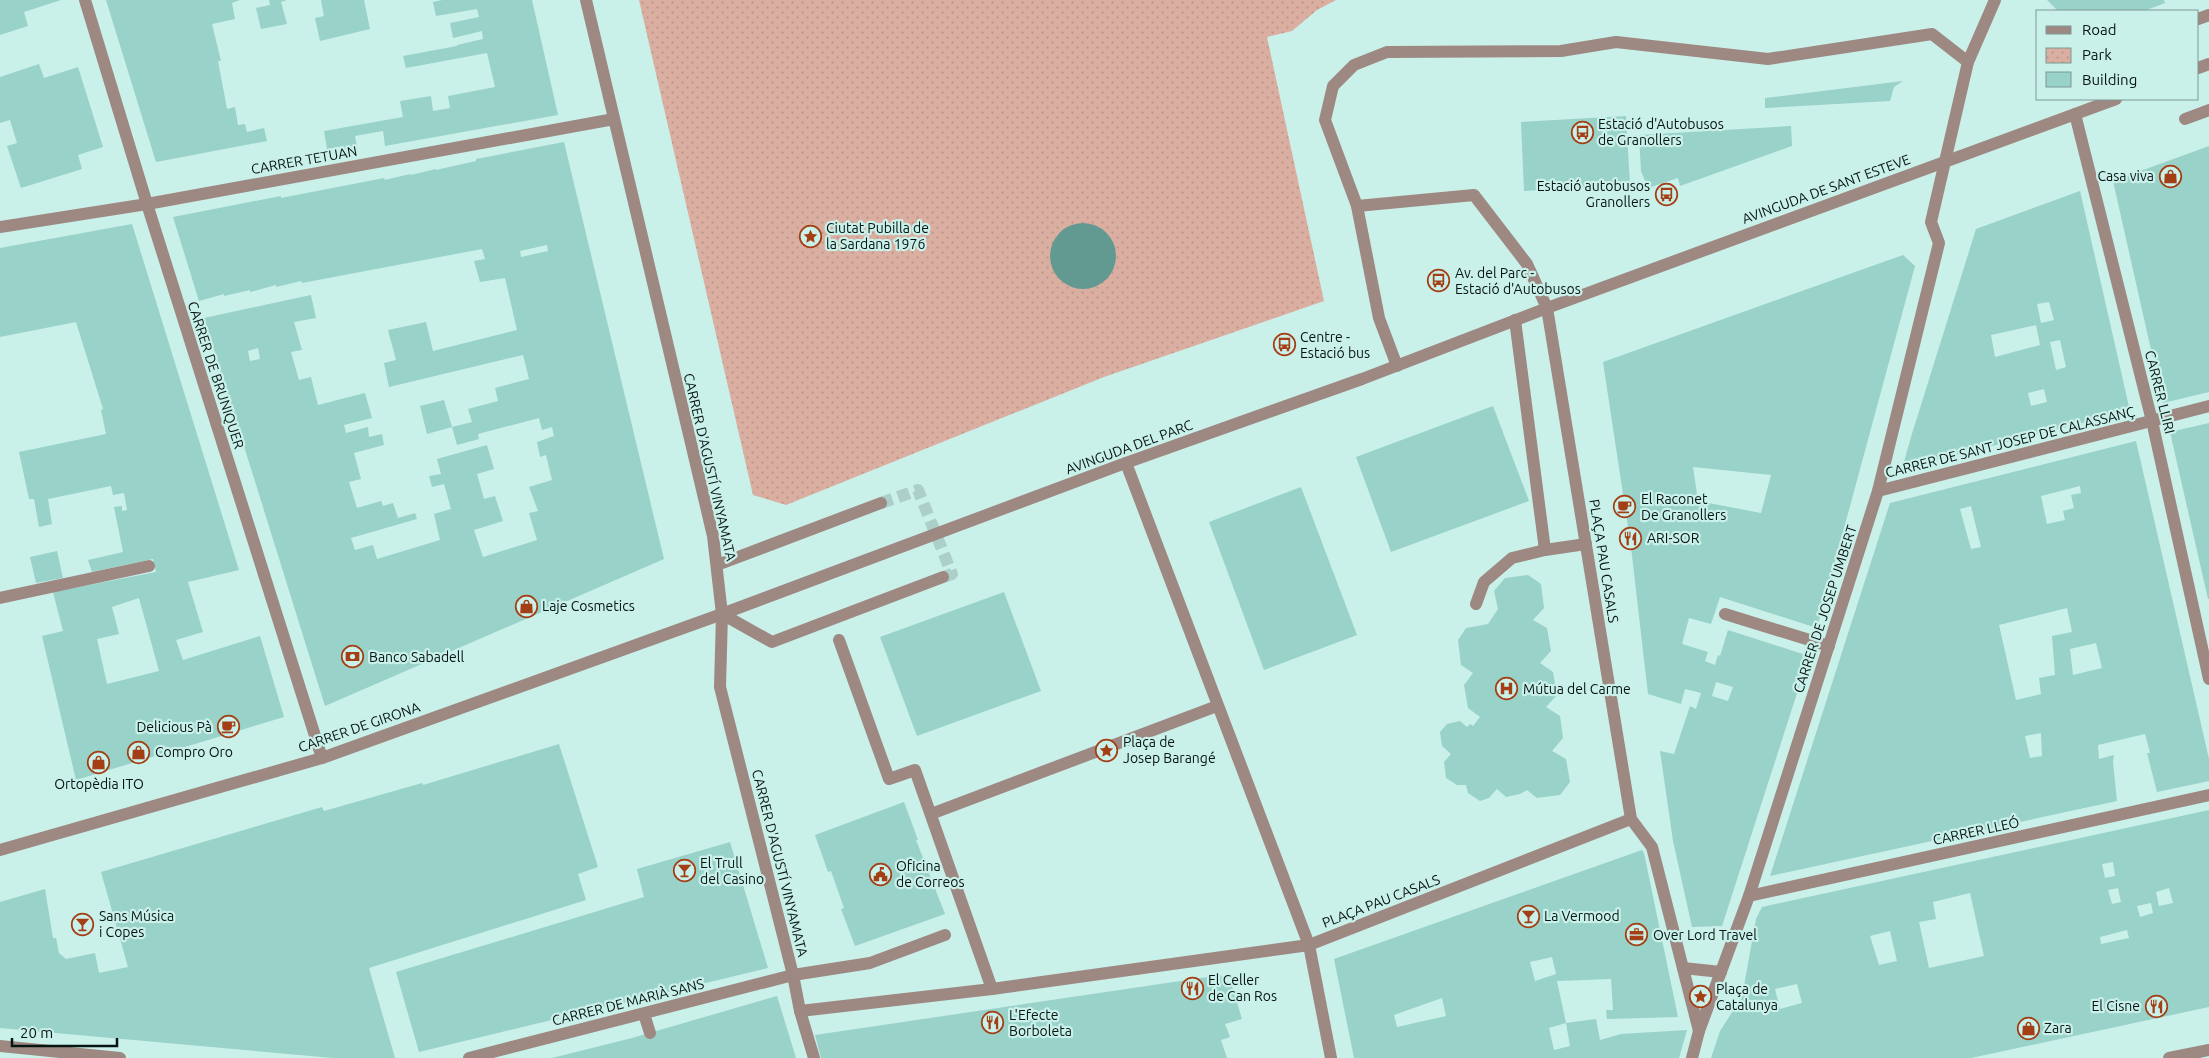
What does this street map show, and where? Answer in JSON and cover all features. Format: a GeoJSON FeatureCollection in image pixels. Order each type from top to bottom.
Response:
{"type":"FeatureCollection","features":[{"type":"Feature","properties":{"kind":"street","name":"CARRER DE BRUNIQUER"},"geometry":{"type":"LineString","coordinates":[[85,0],[147,204],[322,758]]}},
{"type":"Feature","properties":{"kind":"street","name":"CARRER D'AGUSTÍ VINYAMATA"},"geometry":{"type":"LineString","coordinates":[[586,0],[710,526],[717,565],[722,614],[720,687],[793,975],[800,1011],[814,1058]]}},
{"type":"Feature","properties":{"kind":"street","name":"CARRER DE JOSEP UMBERT"},"geometry":{"type":"LineString","coordinates":[[1692,1058],[1699,1031],[1749,896],[1878,491],[1940,243],[1931,222],[1944,162],[1968,62],[1995,0]]}},
{"type":"Feature","properties":{"kind":"street"},"geometry":{"type":"LineString","coordinates":[[1397,366],[1379,318],[1357,206],[1326,120],[1332,86],[1354,65],[1387,52],[1561,51],[1616,42],[1768,59],[1932,34],[1968,62]]}},
{"type":"Feature","properties":{"kind":"street","name":"AVINGUDA DE SANT ESTEVE"},"geometry":{"type":"LineString","coordinates":[[1547,308],[2113,100]]}},
{"type":"Feature","properties":{"kind":"street"},"geometry":{"type":"LineString","coordinates":[[2185,118],[2209,110]]}},
{"type":"Feature","properties":{"kind":"street","name":"CARRER LLIRI"},"geometry":{"type":"LineString","coordinates":[[2075,114],[2152,421],[2209,679]]}},
{"type":"Feature","properties":{"kind":"street","name":"CARRER TETUAN"},"geometry":{"type":"LineString","coordinates":[[0,227],[147,204],[614,119]]}},
{"type":"Feature","properties":{"kind":"street","name":"PLAÇA PAU CASALS"},"geometry":{"type":"LineString","coordinates":[[1357,206],[1474,195],[1526,264],[1547,308],[1631,819],[1652,847],[1683,968]]}},
{"type":"Feature","properties":{"kind":"street","name":"AVINGUDA DEL PARC"},"geometry":{"type":"LineString","coordinates":[[722,614],[1126,463],[1397,366],[1547,308]]}},
{"type":"Feature","properties":{"kind":"street"},"geometry":{"type":"LineString","coordinates":[[1516,320],[1545,550]]}},
{"type":"Feature","properties":{"kind":"street","name":"CARRER DE SANT JOSEP DE CALASSANÇ"},"geometry":{"type":"LineString","coordinates":[[1878,491],[2209,406]]}},
{"type":"Feature","properties":{"kind":"street"},"geometry":{"type":"LineString","coordinates":[[1126,463],[1309,945],[1331,1058]]}},
{"type":"Feature","properties":{"kind":"street"},"geometry":{"type":"LineString","coordinates":[[717,565],[881,503]]}},
{"type":"Feature","properties":{"kind":"street"},"geometry":{"type":"LineString","coordinates":[[1476,604],[1484,582],[1512,558],[1545,550],[1586,544]]}},
{"type":"Feature","properties":{"kind":"street"},"geometry":{"type":"LineString","coordinates":[[0,598],[149,566]]}},
{"type":"Feature","properties":{"kind":"street"},"geometry":{"type":"LineString","coordinates":[[722,614],[772,642],[943,578]]}},
{"type":"Feature","properties":{"kind":"street","name":"CARRER DE GIRONA"},"geometry":{"type":"LineString","coordinates":[[0,850],[322,758],[722,614]]}},
{"type":"Feature","properties":{"kind":"street"},"geometry":{"type":"LineString","coordinates":[[1725,614],[1829,646]]}},
{"type":"Feature","properties":{"kind":"street"},"geometry":{"type":"LineString","coordinates":[[839,640],[888,779],[915,770],[992,989]]}},
{"type":"Feature","properties":{"kind":"street"},"geometry":{"type":"LineString","coordinates":[[931,814],[1217,706]]}},
{"type":"Feature","properties":{"kind":"street","name":"CARRER LLEÓ"},"geometry":{"type":"LineString","coordinates":[[1749,896],[2209,795]]}},
{"type":"Feature","properties":{"kind":"street","name":"PLAÇA PAU CASALS"},"geometry":{"type":"LineString","coordinates":[[1309,945],[1631,819]]}},
{"type":"Feature","properties":{"kind":"street","name":"CARRER DE MARIÀ SANS"},"geometry":{"type":"LineString","coordinates":[[469,1058],[793,975],[870,963],[945,936]]}},
{"type":"Feature","properties":{"kind":"street"},"geometry":{"type":"LineString","coordinates":[[800,1011],[992,989],[1309,945]]}},
{"type":"Feature","properties":{"kind":"street"},"geometry":{"type":"LineString","coordinates":[[1699,1031],[1683,968],[1721,972]]}},
{"type":"Feature","properties":{"kind":"street"},"geometry":{"type":"LineString","coordinates":[[644,1014],[650,1032]]}},
{"type":"Feature","properties":{"kind":"street"},"geometry":{"type":"LineString","coordinates":[[0,1046],[120,1058]]}},
{"type":"Feature","properties":{"kind":"street"},"geometry":{"type":"LineString","coordinates":[[2169,1058],[2209,1050]]}},
{"type":"Feature","properties":{"kind":"green space"},"geometry":{"type":"Polygon","coordinates":[[[639,0],[1336,0],[1317,10],[1292,31],[1267,37],[1324,301],[1104,377],[786,505],[753,495],[639,0]]]}},
{"type":"Feature","properties":{"kind":"shaded area"},"geometry":{"type":"Polygon","coordinates":[[[1076,223],[1090,223],[1102,228],[1111,237],[1116,249],[1114,269],[1107,280],[1090,289],[1076,289],[1064,284],[1055,275],[1050,263],[1050,249],[1055,237],[1064,228],[1076,223]]]}},
{"type":"Feature","properties":{"kind":"building"},"geometry":{"type":"Polygon","coordinates":[[[0,0],[61,0],[24,12],[28,26],[0,35],[0,0]]]}},
{"type":"Feature","properties":{"kind":"building"},"geometry":{"type":"Polygon","coordinates":[[[106,0],[240,0],[232,3],[235,19],[212,24],[221,61],[218,61],[227,109],[235,107],[238,125],[245,124],[247,132],[264,128],[267,141],[156,162],[106,0]]]}},
{"type":"Feature","properties":{"kind":"building"},"geometry":{"type":"Polygon","coordinates":[[[269,0],[287,0],[281,2],[287,24],[261,29],[256,8],[270,5],[269,0]]]}},
{"type":"Feature","properties":{"kind":"building"},"geometry":{"type":"Polygon","coordinates":[[[321,0],[364,0],[370,29],[320,41],[315,18],[324,16],[321,0]]]}},
{"type":"Feature","properties":{"kind":"building"},"geometry":{"type":"Polygon","coordinates":[[[442,0],[532,0],[558,115],[385,146],[383,131],[355,136],[358,151],[345,153],[344,146],[327,149],[324,131],[403,117],[400,101],[431,96],[433,111],[450,108],[448,96],[495,87],[487,53],[406,68],[403,56],[483,39],[482,31],[453,38],[450,23],[479,17],[477,9],[436,16],[433,2],[442,0]]]}},
{"type":"Feature","properties":{"kind":"building"},"geometry":{"type":"Polygon","coordinates":[[[2047,0],[2164,0],[2165,3],[2147,10],[2057,10],[2047,0]]]}},
{"type":"Feature","properties":{"kind":"building"},"geometry":{"type":"Polygon","coordinates":[[[39,64],[44,78],[78,67],[103,147],[78,155],[82,169],[21,188],[7,146],[17,143],[10,120],[0,123],[0,77],[39,64]]]}},
{"type":"Feature","properties":{"kind":"building"},"geometry":{"type":"Polygon","coordinates":[[[1903,81],[1894,87],[1890,101],[1765,108],[1765,98],[1903,81]]]}},
{"type":"Feature","properties":{"kind":"building"},"geometry":{"type":"Polygon","coordinates":[[[1626,116],[1630,185],[1524,191],[1521,122],[1626,116]]]}},
{"type":"Feature","properties":{"kind":"building"},"geometry":{"type":"Polygon","coordinates":[[[1791,126],[1792,146],[1680,186],[1678,178],[1648,188],[1641,171],[1639,135],[1791,126]]]}},
{"type":"Feature","properties":{"kind":"building"},"geometry":{"type":"Polygon","coordinates":[[[564,142],[664,559],[325,706],[204,318],[311,295],[316,318],[294,322],[302,350],[291,352],[299,380],[311,377],[318,405],[365,393],[372,418],[344,425],[346,433],[368,427],[369,437],[382,434],[384,445],[354,453],[361,479],[349,482],[357,508],[381,501],[383,506],[393,503],[398,518],[415,513],[417,519],[351,538],[355,550],[373,545],[377,559],[440,540],[434,514],[451,509],[444,484],[432,487],[429,476],[441,474],[437,459],[487,445],[494,469],[477,474],[484,499],[495,496],[503,521],[474,530],[483,557],[537,540],[529,513],[538,511],[529,487],[552,480],[546,455],[540,457],[537,442],[554,436],[552,427],[542,430],[539,418],[478,434],[479,439],[457,445],[452,427],[472,422],[468,409],[498,401],[495,388],[529,379],[523,355],[389,387],[384,363],[396,360],[388,330],[426,322],[433,351],[517,330],[505,278],[480,282],[474,261],[485,259],[482,249],[302,283],[301,281],[250,292],[250,290],[224,296],[224,294],[199,301],[173,217],[384,178],[385,180],[476,161],[476,159],[564,142]],[[547,245],[520,251],[521,257],[548,251],[547,245]],[[258,348],[248,351],[250,361],[260,359],[258,348]]]}},
{"type":"Feature","properties":{"kind":"building"},"geometry":{"type":"Polygon","coordinates":[[[2209,146],[2209,392],[2163,403],[2113,181],[2209,146]]]}},
{"type":"Feature","properties":{"kind":"building"},"geometry":{"type":"Polygon","coordinates":[[[2080,191],[2130,411],[1909,467],[1905,466],[1904,462],[1911,437],[1976,229],[2080,191]],[[2049,302],[2037,304],[2041,323],[2054,320],[2049,302]],[[2036,325],[1991,335],[1995,357],[2040,345],[2036,325]],[[2060,340],[2050,342],[2056,370],[2066,367],[2060,340]],[[2044,389],[2028,393],[2031,406],[2047,402],[2044,389]]]}},
{"type":"Feature","properties":{"kind":"building"},"geometry":{"type":"Polygon","coordinates":[[[132,224],[239,570],[188,582],[203,632],[176,640],[183,660],[260,636],[284,717],[76,780],[42,636],[63,631],[53,592],[156,572],[153,559],[92,572],[88,560],[123,552],[114,507],[122,506],[122,511],[127,510],[124,493],[113,495],[111,486],[48,499],[52,524],[39,527],[34,499],[29,499],[19,452],[106,434],[101,410],[103,409],[76,322],[0,337],[0,248],[132,224]],[[139,598],[112,607],[119,634],[97,639],[107,684],[159,671],[139,598]]]}},
{"type":"Feature","properties":{"kind":"building"},"geometry":{"type":"Polygon","coordinates":[[[1903,255],[1915,266],[1817,628],[1720,597],[1711,624],[1689,618],[1682,644],[1708,652],[1705,661],[1715,665],[1718,655],[1720,656],[1728,630],[1809,656],[1722,926],[1692,927],[1673,841],[1660,751],[1674,754],[1690,706],[1696,709],[1701,693],[1685,689],[1681,704],[1648,694],[1631,547],[1603,362],[1903,255]],[[1693,467],[1698,501],[1761,513],[1771,475],[1693,467]],[[1716,682],[1712,696],[1728,701],[1733,687],[1716,682]]]}},
{"type":"Feature","properties":{"kind":"building"},"geometry":{"type":"Polygon","coordinates":[[[444,400],[452,427],[427,434],[420,406],[444,400]]]}},
{"type":"Feature","properties":{"kind":"building"},"geometry":{"type":"Polygon","coordinates":[[[1493,406],[1529,501],[1391,552],[1356,457],[1493,406]]]}},
{"type":"Feature","properties":{"kind":"building"},"geometry":{"type":"Polygon","coordinates":[[[2209,423],[2209,599],[2208,599],[2170,432],[2209,423]]]}},
{"type":"Feature","properties":{"kind":"building"},"geometry":{"type":"Polygon","coordinates":[[[2136,441],[2209,759],[2209,781],[2157,792],[2147,753],[2150,753],[2145,734],[2098,745],[2099,759],[2114,755],[2117,801],[1770,876],[1890,503],[2136,441]],[[2080,486],[2041,496],[2047,524],[2065,520],[2063,511],[2074,508],[2071,495],[2081,493],[2080,486]],[[1971,506],[1960,509],[1971,549],[1981,547],[1971,506]],[[2067,608],[1999,625],[2016,700],[2041,694],[2039,678],[2055,675],[2052,636],[2072,632],[2067,608]],[[2096,643],[2070,649],[2073,675],[2102,668],[2096,643]],[[2041,733],[2025,736],[2030,758],[2042,756],[2041,733]]]}},
{"type":"Feature","properties":{"kind":"building"},"geometry":{"type":"Polygon","coordinates":[[[1301,487],[1357,635],[1264,670],[1209,522],[1301,487]]]}},
{"type":"Feature","properties":{"kind":"building"},"geometry":{"type":"Polygon","coordinates":[[[57,551],[63,578],[36,583],[30,557],[57,551]]]}},
{"type":"Feature","properties":{"kind":"building"},"geometry":{"type":"Polygon","coordinates":[[[1528,575],[1541,584],[1544,608],[1533,620],[1547,628],[1551,651],[1540,663],[1553,672],[1557,695],[1546,707],[1560,716],[1563,738],[1552,751],[1566,759],[1570,782],[1560,795],[1537,798],[1527,790],[1520,794],[1506,797],[1497,789],[1489,798],[1480,801],[1468,793],[1466,785],[1457,785],[1446,778],[1444,762],[1451,754],[1442,746],[1440,732],[1447,724],[1460,721],[1467,727],[1470,724],[1473,726],[1480,717],[1468,708],[1464,685],[1473,673],[1461,665],[1458,640],[1466,628],[1488,624],[1498,609],[1494,591],[1505,578],[1528,575]]]}},
{"type":"Feature","properties":{"kind":"building"},"geometry":{"type":"Polygon","coordinates":[[[1004,592],[1041,691],[917,736],[880,637],[1004,592]]]}},
{"type":"Feature","properties":{"kind":"building"},"geometry":{"type":"Polygon","coordinates":[[[559,744],[598,867],[578,874],[586,900],[369,968],[395,1058],[333,1058],[0,1028],[0,902],[45,889],[53,938],[56,938],[59,953],[66,959],[95,953],[99,973],[128,967],[101,872],[322,807],[324,811],[422,783],[423,785],[559,744]]]}},
{"type":"Feature","properties":{"kind":"building","name":"Oficina de Correos"},"geometry":{"type":"Polygon","coordinates":[[[904,802],[918,840],[916,840],[945,914],[855,946],[841,909],[844,908],[831,871],[828,872],[815,835],[904,802]]]}},
{"type":"Feature","properties":{"kind":"building"},"geometry":{"type":"Polygon","coordinates":[[[2209,810],[2209,1007],[1971,1058],[1711,1058],[1720,1031],[1742,997],[1756,919],[1762,907],[2209,810]],[[2113,862],[2102,864],[2105,878],[2115,876],[2113,862]],[[2118,888],[2108,890],[2112,904],[2121,902],[2118,888]],[[2169,888],[2156,892],[2159,906],[2173,903],[2169,888]],[[1970,893],[1933,902],[1936,919],[1919,922],[1929,968],[1984,956],[1970,893]],[[2151,903],[2137,906],[2140,917],[2153,913],[2151,903]],[[2127,930],[2100,937],[2101,944],[2129,938],[2127,930]],[[1890,931],[1870,936],[1879,965],[1897,961],[1890,931]],[[1797,984],[1775,989],[1780,1009],[1802,1003],[1797,984]]]}},
{"type":"Feature","properties":{"kind":"building"},"geometry":{"type":"Polygon","coordinates":[[[730,842],[768,968],[419,1052],[396,972],[644,897],[637,869],[730,842]]]}},
{"type":"Feature","properties":{"kind":"building"},"geometry":{"type":"Polygon","coordinates":[[[1642,850],[1678,1017],[1607,1019],[1606,1010],[1613,1010],[1611,979],[1557,981],[1566,1023],[1596,1019],[1600,1040],[1621,1034],[1687,1030],[1679,1058],[1354,1058],[1334,959],[1642,850]],[[1552,957],[1530,962],[1535,981],[1556,974],[1552,957]],[[1442,998],[1394,1015],[1397,1027],[1446,1016],[1442,998]],[[1566,1023],[1549,1028],[1554,1050],[1570,1046],[1566,1023]]]}},
{"type":"Feature","properties":{"kind":"building"},"geometry":{"type":"Polygon","coordinates":[[[1221,975],[1225,985],[1231,983],[1242,1019],[1225,1024],[1230,1037],[1221,1040],[1227,1058],[821,1058],[815,1035],[1221,975]]]}},
{"type":"Feature","properties":{"kind":"building"},"geometry":{"type":"Polygon","coordinates":[[[777,996],[796,1058],[552,1058],[632,1038],[777,996]]]}},
{"type":"Feature","properties":{"kind":"tunnel"},"geometry":{"type":"LineString","coordinates":[[881,503],[918,490],[952,574],[943,577]]}},
{"type":"Feature","properties":{"kind":"place","name":"Estació d'Autobusos de Granollers"},"geometry":{"type":"Point","coordinates":[1582,132]}},
{"type":"Feature","properties":{"kind":"place","name":"Casa viva"},"geometry":{"type":"Point","coordinates":[2170,176]}},
{"type":"Feature","properties":{"kind":"place","name":"Estació autobusos Granollers"},"geometry":{"type":"Point","coordinates":[1666,194]}},
{"type":"Feature","properties":{"kind":"place","name":"Ciutat Pubilla de la Sardana 1976"},"geometry":{"type":"Point","coordinates":[810,236]}},
{"type":"Feature","properties":{"kind":"place","name":"Av. del Parc - Estació d'Autobusos"},"geometry":{"type":"Point","coordinates":[1439,281]}},
{"type":"Feature","properties":{"kind":"place","name":"Centre - Estació bus"},"geometry":{"type":"Point","coordinates":[1284,345]}},
{"type":"Feature","properties":{"kind":"place","name":"El Raconet De Granollers"},"geometry":{"type":"Point","coordinates":[1625,507]}},
{"type":"Feature","properties":{"kind":"place","name":"ARI-SOR"},"geometry":{"type":"Point","coordinates":[1631,538]}},
{"type":"Feature","properties":{"kind":"place","name":"Laje Cosmetics"},"geometry":{"type":"Point","coordinates":[526,606]}},
{"type":"Feature","properties":{"kind":"place","name":"Banco Sabadell"},"geometry":{"type":"Point","coordinates":[353,657]}},
{"type":"Feature","properties":{"kind":"place","name":"Mútua del Carme"},"geometry":{"type":"Point","coordinates":[1507,689]}},
{"type":"Feature","properties":{"kind":"place","name":"Delicious Pà"},"geometry":{"type":"Point","coordinates":[228,727]}},
{"type":"Feature","properties":{"kind":"place","name":"Plaça de Josep Barangé"},"geometry":{"type":"Point","coordinates":[1107,750]}},
{"type":"Feature","properties":{"kind":"place","name":"Compro Oro"},"geometry":{"type":"Point","coordinates":[139,752]}},
{"type":"Feature","properties":{"kind":"place","name":"Ortopèdia ITO"},"geometry":{"type":"Point","coordinates":[99,762]}},
{"type":"Feature","properties":{"kind":"place","name":"El Trull del Casino"},"geometry":{"type":"Point","coordinates":[684,871]}},
{"type":"Feature","properties":{"kind":"place","name":"Oficina de Correos"},"geometry":{"type":"Point","coordinates":[880,874]}},
{"type":"Feature","properties":{"kind":"place","name":"La Vermood"},"geometry":{"type":"Point","coordinates":[1528,916]}},
{"type":"Feature","properties":{"kind":"place","name":"Sans Música i Copes"},"geometry":{"type":"Point","coordinates":[83,924]}},
{"type":"Feature","properties":{"kind":"place","name":"Over Lord Travel"},"geometry":{"type":"Point","coordinates":[1637,935]}},
{"type":"Feature","properties":{"kind":"place","name":"El Celler de Can Ros"},"geometry":{"type":"Point","coordinates":[1192,988]}},
{"type":"Feature","properties":{"kind":"place","name":"Plaça de Catalunya"},"geometry":{"type":"Point","coordinates":[1700,997]}},
{"type":"Feature","properties":{"kind":"place","name":"El Cisne"},"geometry":{"type":"Point","coordinates":[2156,1006]}},
{"type":"Feature","properties":{"kind":"place","name":"L'Efecte Borboleta"},"geometry":{"type":"Point","coordinates":[993,1023]}},
{"type":"Feature","properties":{"kind":"place","name":"Zara"},"geometry":{"type":"Point","coordinates":[2028,1028]}}]}
